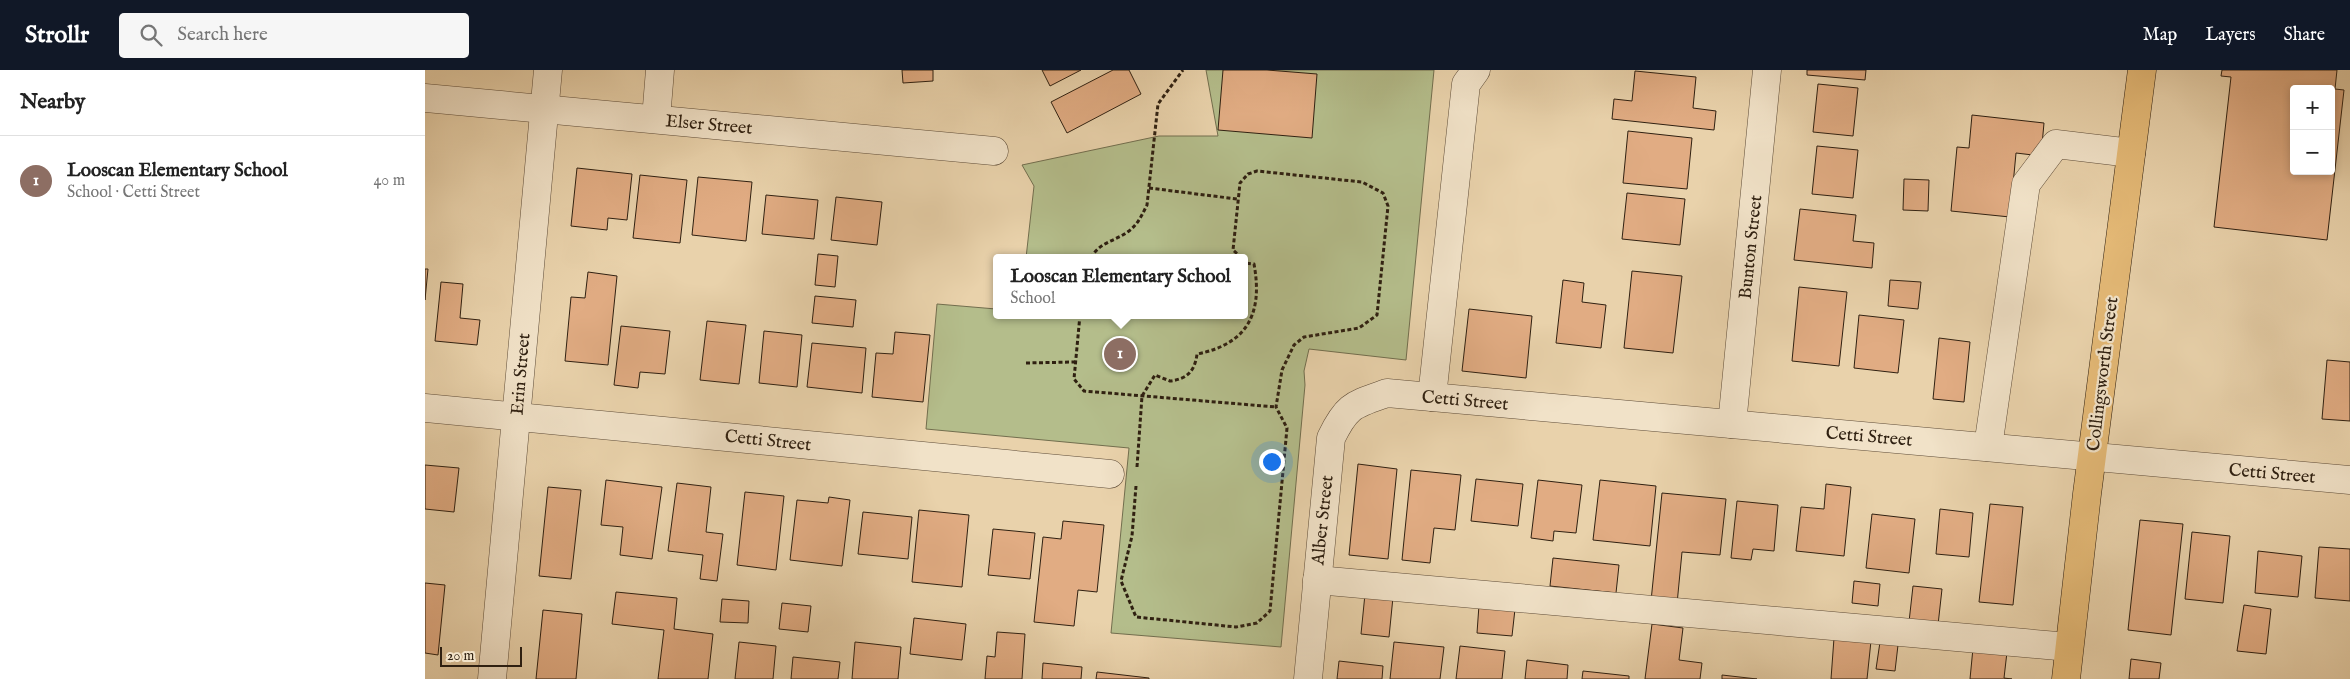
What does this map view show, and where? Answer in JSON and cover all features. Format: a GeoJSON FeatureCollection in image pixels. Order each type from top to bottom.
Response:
{"type":"FeatureCollection","features":[{"type":"Feature","properties":{"kind":"main road","name":"Collingsworth Street"},"geometry":{"type":"LineString","coordinates":[[2066,679],[2092,457],[2142,70]]}},
{"type":"Feature","properties":{"kind":"street","name":"Erin Street"},"geometry":{"type":"LineString","coordinates":[[492,679],[548,70]]}},
{"type":"Feature","properties":{"kind":"street"},"geometry":{"type":"LineString","coordinates":[[655,119],[660,70]]}},
{"type":"Feature","properties":{"kind":"street"},"geometry":{"type":"LineString","coordinates":[[1432,397],[1466,84],[1476,70]]}},
{"type":"Feature","properties":{"kind":"street","name":"Bunton Street"},"geometry":{"type":"LineString","coordinates":[[1732,424],[1767,70]]}},
{"type":"Feature","properties":{"kind":"street","name":"Elser Street"},"geometry":{"type":"LineString","coordinates":[[425,98],[994,151]]}},
{"type":"Feature","properties":{"kind":"street"},"geometry":{"type":"LineString","coordinates":[[1988,447],[2026,184],[2057,144],[2131,154]]}},
{"type":"Feature","properties":{"kind":"street","name":"Cetti Street"},"geometry":{"type":"LineString","coordinates":[[1387,393],[2350,480]]}},
{"type":"Feature","properties":{"kind":"street","name":"Alber Street"},"geometry":{"type":"LineString","coordinates":[[1308,679],[1331,438],[1342,416],[1347,411],[1358,403],[1387,393]]}},
{"type":"Feature","properties":{"kind":"street","name":"Cetti Street"},"geometry":{"type":"LineString","coordinates":[[425,408],[1110,474]]}},
{"type":"Feature","properties":{"kind":"street"},"geometry":{"type":"LineString","coordinates":[[1317,580],[2069,647]]}},
{"type":"Feature","properties":{"kind":"path"},"geometry":{"type":"LineString","coordinates":[[1093,254],[1112,239],[1128,232],[1140,220],[1147,205],[1158,104],[1183,70]]}},
{"type":"Feature","properties":{"kind":"path"},"geometry":{"type":"LineString","coordinates":[[1136,480],[1132,536],[1121,581],[1137,617],[1236,627],[1257,623],[1270,611],[1287,428],[1276,407],[1282,370],[1294,345],[1304,337],[1359,328],[1377,315],[1388,206],[1383,193],[1362,182],[1257,171],[1248,174],[1240,183],[1233,250],[1237,254]]}},
{"type":"Feature","properties":{"kind":"path"},"geometry":{"type":"LineString","coordinates":[[1149,188],[1237,199]]}},
{"type":"Feature","properties":{"kind":"path"},"geometry":{"type":"LineString","coordinates":[[1137,471],[1142,396],[1155,375],[1170,381],[1187,376],[1193,370],[1197,354],[1218,350],[1233,341],[1248,324],[1256,305],[1258,285],[1254,264],[1248,264]]}},
{"type":"Feature","properties":{"kind":"path"},"geometry":{"type":"LineString","coordinates":[[1080,319],[1075,362],[1075,380],[1084,391],[1276,407]]}},
{"type":"Feature","properties":{"kind":"path"},"geometry":{"type":"LineString","coordinates":[[1026,363],[1075,362]]}},
{"type":"Feature","properties":{"kind":"green space"},"geometry":{"type":"Polygon","coordinates":[[[1206,70],[1434,70],[1406,360],[1309,349],[1304,371],[1305,385],[1281,647],[1111,633],[1129,448],[926,429],[937,304],[993,309],[993,319],[1248,319],[1248,254],[1026,254],[1034,186],[1022,165],[1159,136],[1218,136],[1206,70]]]}},
{"type":"Feature","properties":{"kind":"building"},"geometry":{"type":"Polygon","coordinates":[[[902,70],[933,70],[933,81],[903,83],[902,70]]]}},
{"type":"Feature","properties":{"kind":"building"},"geometry":{"type":"Polygon","coordinates":[[[1042,70],[1081,70],[1050,86],[1042,70]]]}},
{"type":"Feature","properties":{"kind":"building"},"geometry":{"type":"Polygon","coordinates":[[[1113,70],[1129,70],[1141,94],[1067,133],[1051,102],[1113,70]]]}},
{"type":"Feature","properties":{"kind":"building"},"geometry":{"type":"Polygon","coordinates":[[[1223,70],[1267,70],[1317,74],[1312,138],[1218,130],[1223,70]]]}},
{"type":"Feature","properties":{"kind":"building"},"geometry":{"type":"Polygon","coordinates":[[[1807,70],[1866,70],[1865,80],[1807,75],[1807,70]]]}},
{"type":"Feature","properties":{"kind":"building"},"geometry":{"type":"Polygon","coordinates":[[[2222,70],[2337,70],[2335,89],[2335,85],[2290,85],[2290,175],[2334,175],[2327,240],[2214,227],[2231,77],[2221,76],[2222,70]]]}},
{"type":"Feature","properties":{"kind":"building"},"geometry":{"type":"Polygon","coordinates":[[[1635,71],[1696,77],[1693,108],[1716,111],[1714,130],[1612,119],[1614,99],[1632,101],[1635,71]]]}},
{"type":"Feature","properties":{"kind":"building"},"geometry":{"type":"Polygon","coordinates":[[[1818,84],[1858,88],[1853,136],[1813,132],[1818,84]]]}},
{"type":"Feature","properties":{"kind":"building"},"geometry":{"type":"Polygon","coordinates":[[[2335,89],[2344,90],[2335,169],[2335,89]]]}},
{"type":"Feature","properties":{"kind":"building"},"geometry":{"type":"Polygon","coordinates":[[[1972,115],[2044,123],[2041,156],[2016,153],[2010,217],[1951,211],[1957,147],[1969,148],[1972,115]]]}},
{"type":"Feature","properties":{"kind":"building"},"geometry":{"type":"Polygon","coordinates":[[[1628,131],[1692,138],[1687,189],[1623,183],[1628,131]]]}},
{"type":"Feature","properties":{"kind":"building"},"geometry":{"type":"Polygon","coordinates":[[[1817,146],[1858,150],[1853,198],[1812,194],[1817,146]]]}},
{"type":"Feature","properties":{"kind":"building"},"geometry":{"type":"Polygon","coordinates":[[[577,168],[632,174],[627,220],[608,218],[607,230],[571,226],[577,168]]]}},
{"type":"Feature","properties":{"kind":"building"},"geometry":{"type":"Polygon","coordinates":[[[640,175],[687,180],[680,243],[633,238],[640,175]]]}},
{"type":"Feature","properties":{"kind":"building"},"geometry":{"type":"Polygon","coordinates":[[[698,177],[752,182],[746,241],[692,235],[698,177]]]}},
{"type":"Feature","properties":{"kind":"building"},"geometry":{"type":"Polygon","coordinates":[[[1904,179],[1929,180],[1928,211],[1903,210],[1904,179]]]}},
{"type":"Feature","properties":{"kind":"building"},"geometry":{"type":"Polygon","coordinates":[[[1627,193],[1685,199],[1680,245],[1622,239],[1627,193]]]}},
{"type":"Feature","properties":{"kind":"building"},"geometry":{"type":"Polygon","coordinates":[[[766,195],[818,200],[814,239],[762,234],[766,195]]]}},
{"type":"Feature","properties":{"kind":"building"},"geometry":{"type":"Polygon","coordinates":[[[836,197],[882,202],[877,245],[831,240],[836,197]]]}},
{"type":"Feature","properties":{"kind":"building"},"geometry":{"type":"Polygon","coordinates":[[[1800,209],[1856,215],[1853,241],[1874,243],[1872,268],[1794,260],[1800,209]]]}},
{"type":"Feature","properties":{"kind":"building"},"geometry":{"type":"Polygon","coordinates":[[[818,254],[838,256],[835,287],[815,285],[818,254]]]}},
{"type":"Feature","properties":{"kind":"building"},"geometry":{"type":"Polygon","coordinates":[[[425,269],[428,269],[425,300],[425,269]]]}},
{"type":"Feature","properties":{"kind":"building"},"geometry":{"type":"Polygon","coordinates":[[[1632,271],[1682,276],[1673,353],[1624,348],[1632,271]]]}},
{"type":"Feature","properties":{"kind":"building"},"geometry":{"type":"Polygon","coordinates":[[[588,272],[617,276],[608,365],[565,361],[571,297],[585,298],[588,272]]]}},
{"type":"Feature","properties":{"kind":"building"},"geometry":{"type":"Polygon","coordinates":[[[1563,280],[1584,283],[1582,302],[1606,305],[1601,348],[1556,343],[1563,280]]]}},
{"type":"Feature","properties":{"kind":"building"},"geometry":{"type":"Polygon","coordinates":[[[1890,280],[1921,282],[1918,309],[1888,306],[1890,280]]]}},
{"type":"Feature","properties":{"kind":"building"},"geometry":{"type":"Polygon","coordinates":[[[441,282],[463,284],[460,318],[480,320],[477,345],[435,341],[441,282]]]}},
{"type":"Feature","properties":{"kind":"building"},"geometry":{"type":"Polygon","coordinates":[[[1799,287],[1847,292],[1839,366],[1792,361],[1799,287]]]}},
{"type":"Feature","properties":{"kind":"building"},"geometry":{"type":"Polygon","coordinates":[[[815,296],[856,300],[853,327],[812,323],[815,296]]]}},
{"type":"Feature","properties":{"kind":"building"},"geometry":{"type":"Polygon","coordinates":[[[1469,309],[1532,316],[1526,378],[1462,371],[1469,309]]]}},
{"type":"Feature","properties":{"kind":"building"},"geometry":{"type":"Polygon","coordinates":[[[1859,315],[1904,320],[1898,373],[1854,368],[1859,315]]]}},
{"type":"Feature","properties":{"kind":"building"},"geometry":{"type":"Polygon","coordinates":[[[707,321],[746,325],[739,384],[700,380],[707,321]]]}},
{"type":"Feature","properties":{"kind":"building"},"geometry":{"type":"Polygon","coordinates":[[[621,326],[670,331],[665,374],[640,372],[638,388],[614,385],[621,326]]]}},
{"type":"Feature","properties":{"kind":"building"},"geometry":{"type":"Polygon","coordinates":[[[764,331],[802,335],[797,387],[759,383],[764,331]]]}},
{"type":"Feature","properties":{"kind":"building"},"geometry":{"type":"Polygon","coordinates":[[[895,332],[930,335],[923,402],[872,397],[876,353],[893,354],[895,332]]]}},
{"type":"Feature","properties":{"kind":"building"},"geometry":{"type":"Polygon","coordinates":[[[1939,338],[1970,342],[1964,402],[1933,399],[1939,338]]]}},
{"type":"Feature","properties":{"kind":"building"},"geometry":{"type":"Polygon","coordinates":[[[812,343],[866,348],[862,393],[807,387],[812,343]]]}},
{"type":"Feature","properties":{"kind":"building"},"geometry":{"type":"Polygon","coordinates":[[[2327,360],[2350,362],[2350,421],[2322,419],[2327,360]]]}},
{"type":"Feature","properties":{"kind":"building"},"geometry":{"type":"Polygon","coordinates":[[[1358,464],[1397,469],[1388,559],[1349,555],[1358,464]]]}},
{"type":"Feature","properties":{"kind":"building"},"geometry":{"type":"Polygon","coordinates":[[[425,465],[459,468],[454,512],[425,509],[425,465]]]}},
{"type":"Feature","properties":{"kind":"building"},"geometry":{"type":"Polygon","coordinates":[[[1411,470],[1461,475],[1455,530],[1434,528],[1430,563],[1402,560],[1411,470]]]}},
{"type":"Feature","properties":{"kind":"building"},"geometry":{"type":"Polygon","coordinates":[[[1476,479],[1523,484],[1518,526],[1471,521],[1476,479]]]}},
{"type":"Feature","properties":{"kind":"building"},"geometry":{"type":"Polygon","coordinates":[[[606,480],[662,487],[652,559],[620,555],[623,527],[601,525],[606,480]]]}},
{"type":"Feature","properties":{"kind":"building"},"geometry":{"type":"Polygon","coordinates":[[[1538,480],[1582,485],[1576,533],[1554,531],[1553,541],[1531,538],[1538,480]]]}},
{"type":"Feature","properties":{"kind":"building"},"geometry":{"type":"Polygon","coordinates":[[[1600,480],[1656,486],[1650,546],[1593,540],[1600,480]]]}},
{"type":"Feature","properties":{"kind":"building"},"geometry":{"type":"Polygon","coordinates":[[[677,483],[711,487],[706,532],[723,534],[717,581],[700,579],[703,555],[668,551],[677,483]]]}},
{"type":"Feature","properties":{"kind":"building"},"geometry":{"type":"Polygon","coordinates":[[[1826,484],[1851,487],[1844,556],[1796,551],[1801,507],[1824,509],[1826,484]]]}},
{"type":"Feature","properties":{"kind":"building"},"geometry":{"type":"Polygon","coordinates":[[[548,487],[581,490],[571,579],[539,576],[548,487]]]}},
{"type":"Feature","properties":{"kind":"building"},"geometry":{"type":"Polygon","coordinates":[[[745,492],[784,496],[776,570],[737,565],[745,492]]]}},
{"type":"Feature","properties":{"kind":"building"},"geometry":{"type":"Polygon","coordinates":[[[1662,493],[1726,499],[1720,555],[1682,552],[1677,604],[1651,601],[1662,493]]]}},
{"type":"Feature","properties":{"kind":"building"},"geometry":{"type":"Polygon","coordinates":[[[829,497],[850,500],[842,566],[790,560],[797,500],[828,503],[829,497]]]}},
{"type":"Feature","properties":{"kind":"building"},"geometry":{"type":"Polygon","coordinates":[[[1737,501],[1778,505],[1774,551],[1753,549],[1751,560],[1731,558],[1737,501]]]}},
{"type":"Feature","properties":{"kind":"building"},"geometry":{"type":"Polygon","coordinates":[[[1990,504],[2023,507],[2013,605],[1979,602],[1990,504]]]}},
{"type":"Feature","properties":{"kind":"building"},"geometry":{"type":"Polygon","coordinates":[[[1940,509],[1973,513],[1969,557],[1936,554],[1940,509]]]}},
{"type":"Feature","properties":{"kind":"building"},"geometry":{"type":"Polygon","coordinates":[[[919,510],[969,515],[962,587],[912,582],[919,510]]]}},
{"type":"Feature","properties":{"kind":"building"},"geometry":{"type":"Polygon","coordinates":[[[863,512],[912,517],[908,559],[858,554],[863,512]]]}},
{"type":"Feature","properties":{"kind":"building"},"geometry":{"type":"Polygon","coordinates":[[[1872,514],[1915,519],[1909,573],[1866,568],[1872,514]]]}},
{"type":"Feature","properties":{"kind":"building"},"geometry":{"type":"Polygon","coordinates":[[[2140,520],[2183,524],[2171,635],[2128,630],[2140,520]]]}},
{"type":"Feature","properties":{"kind":"building"},"geometry":{"type":"Polygon","coordinates":[[[1063,521],[1104,525],[1097,592],[1078,590],[1074,626],[1034,622],[1043,537],[1061,539],[1063,521]]]}},
{"type":"Feature","properties":{"kind":"building"},"geometry":{"type":"Polygon","coordinates":[[[993,529],[1035,533],[1030,579],[988,575],[993,529]]]}},
{"type":"Feature","properties":{"kind":"building"},"geometry":{"type":"Polygon","coordinates":[[[2192,532],[2230,536],[2223,603],[2185,599],[2192,532]]]}},
{"type":"Feature","properties":{"kind":"building"},"geometry":{"type":"Polygon","coordinates":[[[2319,547],[2350,549],[2350,601],[2315,598],[2319,547]]]}},
{"type":"Feature","properties":{"kind":"building"},"geometry":{"type":"Polygon","coordinates":[[[2258,551],[2302,556],[2298,597],[2255,593],[2258,551]]]}},
{"type":"Feature","properties":{"kind":"building"},"geometry":{"type":"Polygon","coordinates":[[[1553,558],[1619,565],[1616,593],[1550,586],[1553,558]]]}},
{"type":"Feature","properties":{"kind":"building"},"geometry":{"type":"Polygon","coordinates":[[[1854,581],[1880,584],[1878,606],[1852,603],[1854,581]]]}},
{"type":"Feature","properties":{"kind":"building"},"geometry":{"type":"Polygon","coordinates":[[[425,583],[445,585],[438,655],[425,653],[425,583]]]}},
{"type":"Feature","properties":{"kind":"building"},"geometry":{"type":"Polygon","coordinates":[[[1913,586],[1942,589],[1938,625],[1909,622],[1913,586]]]}},
{"type":"Feature","properties":{"kind":"building"},"geometry":{"type":"Polygon","coordinates":[[[616,592],[677,598],[674,629],[713,634],[708,679],[658,679],[664,630],[612,624],[616,592]]]}},
{"type":"Feature","properties":{"kind":"building"},"geometry":{"type":"Polygon","coordinates":[[[1365,594],[1393,597],[1389,637],[1361,634],[1365,594]]]}},
{"type":"Feature","properties":{"kind":"building"},"geometry":{"type":"Polygon","coordinates":[[[722,599],[749,601],[748,623],[720,622],[722,599]]]}},
{"type":"Feature","properties":{"kind":"building"},"geometry":{"type":"Polygon","coordinates":[[[782,603],[811,606],[808,632],[779,629],[782,603]]]}},
{"type":"Feature","properties":{"kind":"building"},"geometry":{"type":"Polygon","coordinates":[[[1479,605],[1515,609],[1512,636],[1477,633],[1479,605]]]}},
{"type":"Feature","properties":{"kind":"building"},"geometry":{"type":"Polygon","coordinates":[[[2244,605],[2271,609],[2266,654],[2237,651],[2244,605]]]}},
{"type":"Feature","properties":{"kind":"building"},"geometry":{"type":"Polygon","coordinates":[[[543,610],[582,614],[576,679],[536,679],[543,610]]]}},
{"type":"Feature","properties":{"kind":"building"},"geometry":{"type":"Polygon","coordinates":[[[914,618],[966,624],[962,660],[910,654],[914,618]]]}},
{"type":"Feature","properties":{"kind":"building"},"geometry":{"type":"Polygon","coordinates":[[[1652,624],[1683,628],[1679,660],[1702,663],[1700,679],[1645,679],[1652,624]]]}},
{"type":"Feature","properties":{"kind":"building"},"geometry":{"type":"Polygon","coordinates":[[[997,632],[1025,634],[1022,679],[985,679],[987,656],[995,657],[997,632]]]}},
{"type":"Feature","properties":{"kind":"building"},"geometry":{"type":"Polygon","coordinates":[[[1834,638],[1871,641],[1867,679],[1831,679],[1834,638]]]}},
{"type":"Feature","properties":{"kind":"building"},"geometry":{"type":"Polygon","coordinates":[[[739,642],[776,646],[773,679],[735,679],[739,642]]]}},
{"type":"Feature","properties":{"kind":"building"},"geometry":{"type":"Polygon","coordinates":[[[855,642],[901,647],[898,679],[852,679],[855,642]]]}},
{"type":"Feature","properties":{"kind":"building"},"geometry":{"type":"Polygon","coordinates":[[[1394,642],[1444,647],[1440,679],[1390,679],[1394,642]]]}},
{"type":"Feature","properties":{"kind":"building"},"geometry":{"type":"Polygon","coordinates":[[[1880,642],[1898,645],[1895,671],[1876,669],[1880,642]]]}},
{"type":"Feature","properties":{"kind":"building"},"geometry":{"type":"Polygon","coordinates":[[[1460,646],[1505,651],[1502,679],[1456,679],[1460,646]]]}},
{"type":"Feature","properties":{"kind":"building"},"geometry":{"type":"Polygon","coordinates":[[[1973,648],[2007,652],[2004,678],[2012,679],[1970,679],[1973,648]]]}},
{"type":"Feature","properties":{"kind":"building"},"geometry":{"type":"Polygon","coordinates":[[[793,657],[840,662],[838,679],[791,679],[793,657]]]}},
{"type":"Feature","properties":{"kind":"building"},"geometry":{"type":"Polygon","coordinates":[[[2131,659],[2161,663],[2159,679],[2129,679],[2131,659]]]}},
{"type":"Feature","properties":{"kind":"building"},"geometry":{"type":"Polygon","coordinates":[[[1527,660],[1568,665],[1567,679],[1525,679],[1527,660]]]}},
{"type":"Feature","properties":{"kind":"building"},"geometry":{"type":"Polygon","coordinates":[[[1339,661],[1383,666],[1382,679],[1337,679],[1339,661]]]}},
{"type":"Feature","properties":{"kind":"building"},"geometry":{"type":"Polygon","coordinates":[[[1043,663],[1082,667],[1081,679],[1042,679],[1043,663]]]}},
{"type":"Feature","properties":{"kind":"building"},"geometry":{"type":"Polygon","coordinates":[[[1583,671],[1629,676],[1629,679],[1582,679],[1583,671]]]}},
{"type":"Feature","properties":{"kind":"building"},"geometry":{"type":"Polygon","coordinates":[[[1097,672],[1149,678],[1149,679],[1096,679],[1097,672]]]}},
{"type":"Feature","properties":{"kind":"building"},"geometry":{"type":"Polygon","coordinates":[[[1722,675],[1757,679],[1722,679],[1722,675]]]}},
{"type":"Feature","properties":{"kind":"place","name":"Looscan Elementary School"},"geometry":{"type":"Point","coordinates":[1120,354]}}]}
